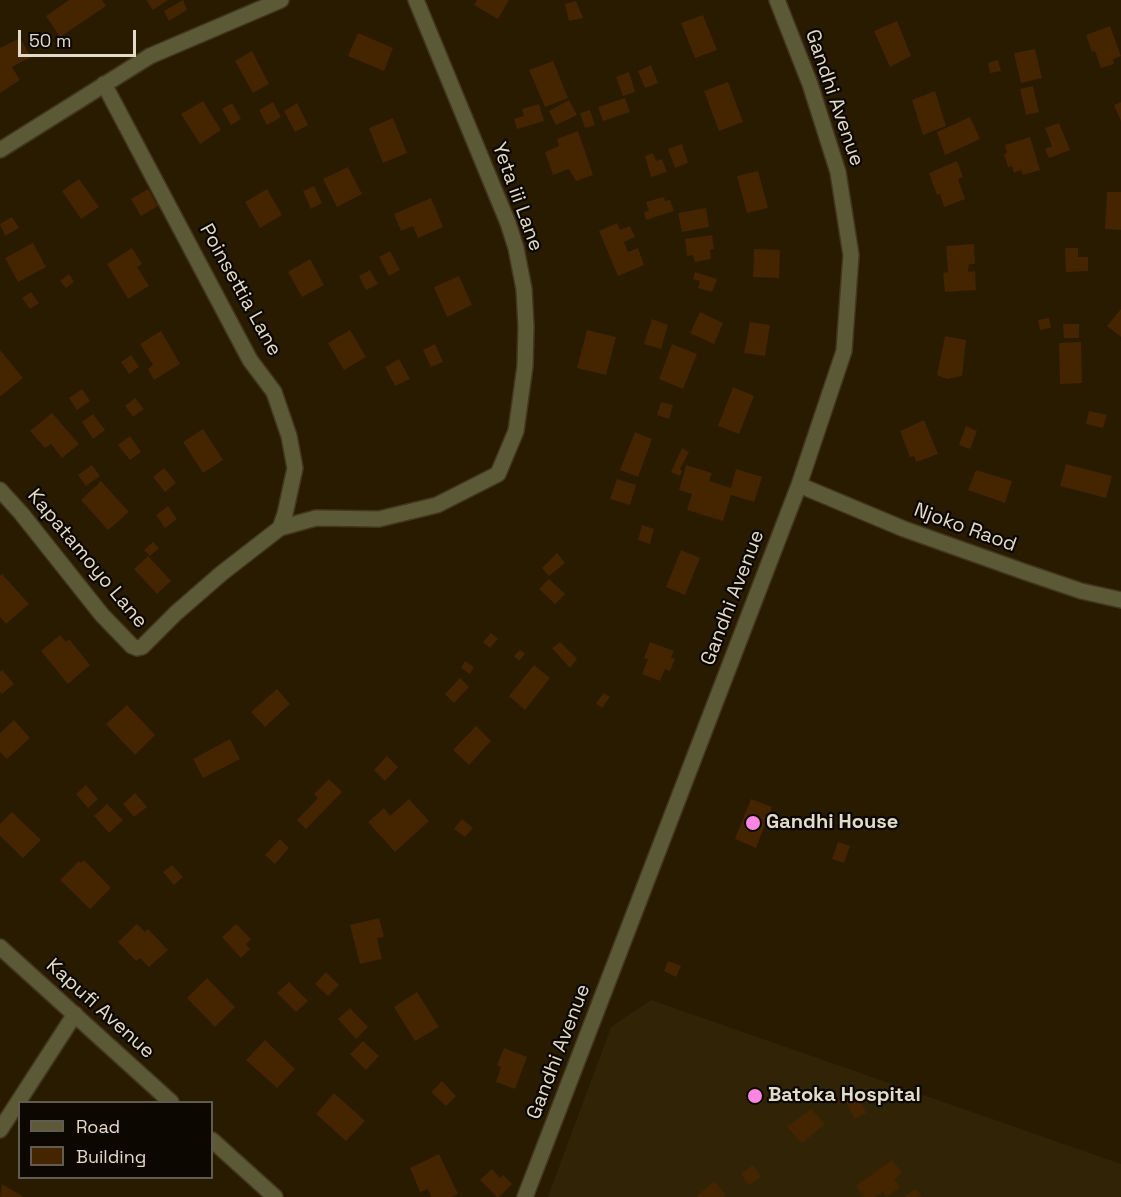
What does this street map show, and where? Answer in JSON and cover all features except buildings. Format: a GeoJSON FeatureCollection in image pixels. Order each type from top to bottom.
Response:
{"type":"FeatureCollection","features":[{"type":"Feature","properties":{"kind":"street"},"geometry":{"type":"LineString","coordinates":[[0,150],[150,56],[281,0]]}},
{"type":"Feature","properties":{"kind":"street","name":"Yeta iii Lane"},"geometry":{"type":"LineString","coordinates":[[280,528],[316,518],[379,519],[437,505],[498,474],[516,431],[525,366],[526,326],[524,289],[516,248],[508,223],[416,0]]}},
{"type":"Feature","properties":{"kind":"street","name":"Gandhi Avenue"},"geometry":{"type":"LineString","coordinates":[[525,1197],[799,486],[844,351],[851,255],[838,172],[826,131],[777,0]]}},
{"type":"Feature","properties":{"kind":"street","name":"Poinsettia Lane"},"geometry":{"type":"LineString","coordinates":[[104,84],[250,360],[274,392],[289,436],[295,468],[280,528]]}},
{"type":"Feature","properties":{"kind":"street","name":"Njoko Raod"},"geometry":{"type":"LineString","coordinates":[[799,486],[904,529],[1081,591],[1121,600]]}},
{"type":"Feature","properties":{"kind":"street","name":"Kapatamoyo Lane"},"geometry":{"type":"LineString","coordinates":[[0,490],[102,615],[132,646],[137,648],[142,647],[176,613],[222,573],[280,528]]}},
{"type":"Feature","properties":{"kind":"street","name":"Kapufi Avenue"},"geometry":{"type":"LineString","coordinates":[[0,946],[170,1101]]}},
{"type":"Feature","properties":{"kind":"street"},"geometry":{"type":"LineString","coordinates":[[19,1101],[75,1014]]}},
{"type":"Feature","properties":{"kind":"street"},"geometry":{"type":"LineString","coordinates":[[0,1130],[18,1102]]}},
{"type":"Feature","properties":{"kind":"street"},"geometry":{"type":"LineString","coordinates":[[213,1141],[275,1197]]}},
{"type":"Feature","properties":{"kind":"shaded area","name":"Batoka Hospital"},"geometry":{"type":"Polygon","coordinates":[[[651,1000],[1121,1164],[1121,1197],[548,1197],[611,1027],[651,1000]]]}},
{"type":"Feature","properties":{"kind":"place","name":"Gandhi House"},"geometry":{"type":"Point","coordinates":[753,823]}},
{"type":"Feature","properties":{"kind":"place","name":"Batoka Hospital"},"geometry":{"type":"Point","coordinates":[755,1096]}}]}
